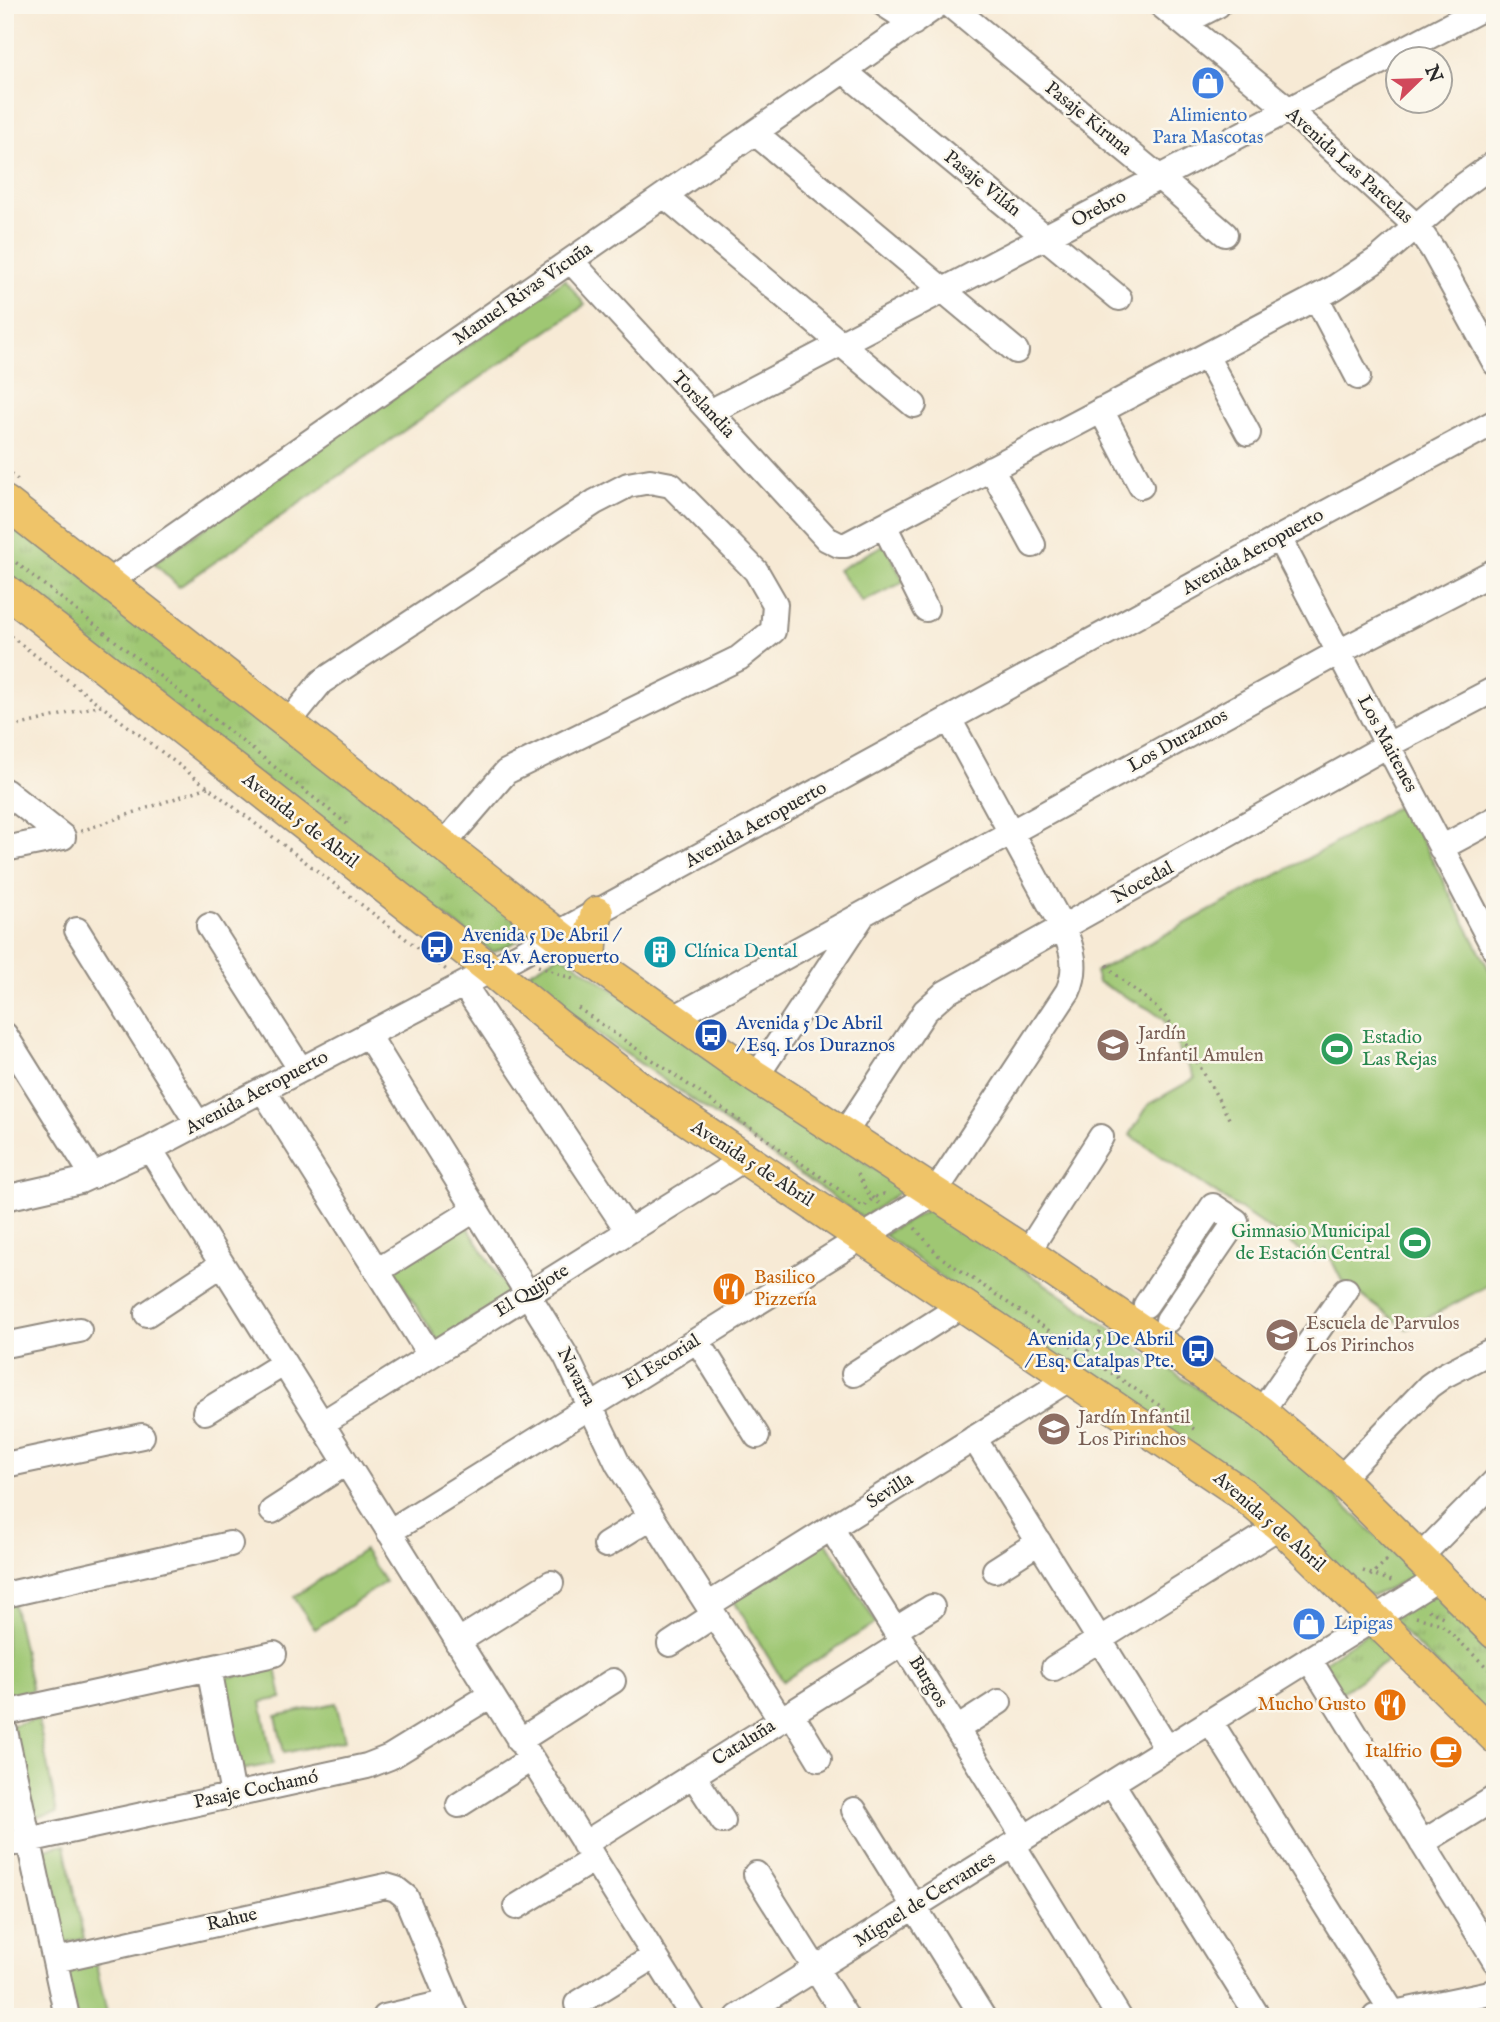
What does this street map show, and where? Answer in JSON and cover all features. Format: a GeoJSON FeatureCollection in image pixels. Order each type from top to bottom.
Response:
{"type":"FeatureCollection","features":[{"type":"Feature","properties":{"kind":"main road"},"geometry":{"type":"LineString","coordinates":[[5,502],[557,934],[587,971],[672,1019],[756,1077],[1027,1253],[1261,1412],[1340,1479],[1417,1568],[1495,1633]]}},
{"type":"Feature","properties":{"kind":"main road","name":"Avenida 5 de Abril"},"geometry":{"type":"LineString","coordinates":[[5,590],[478,978],[964,1304],[1079,1366],[1280,1526],[1359,1579],[1394,1606],[1495,1737]]}},
{"type":"Feature","properties":{"kind":"main road"},"geometry":{"type":"LineString","coordinates":[[587,971],[597,913]]}},
{"type":"Feature","properties":{"kind":"street"},"geometry":{"type":"LineString","coordinates":[[885,5],[913,23]]}},
{"type":"Feature","properties":{"kind":"street","name":"Manuel Rivas Vicuña"},"geometry":{"type":"LineString","coordinates":[[107,583],[938,5]]}},
{"type":"Feature","properties":{"kind":"street","name":"Pasaje Kiruna"},"geometry":{"type":"LineString","coordinates":[[950,5],[1225,234]]}},
{"type":"Feature","properties":{"kind":"street","name":"Avenida Las Parcelas"},"geometry":{"type":"LineString","coordinates":[[1161,5],[1289,110],[1417,227],[1433,250],[1495,363]]}},
{"type":"Feature","properties":{"kind":"street"},"geometry":{"type":"LineString","coordinates":[[1183,23],[1218,5]]}},
{"type":"Feature","properties":{"kind":"street","name":"Orebro"},"geometry":{"type":"LineString","coordinates":[[710,412],[1489,5]]}},
{"type":"Feature","properties":{"kind":"street","name":"Pasaje Vilán"},"geometry":{"type":"LineString","coordinates":[[844,71],[1119,298]]}},
{"type":"Feature","properties":{"kind":"street"},"geometry":{"type":"LineString","coordinates":[[755,133],[1016,351]]}},
{"type":"Feature","properties":{"kind":"street"},"geometry":{"type":"LineString","coordinates":[[926,609],[884,525],[1317,299],[1378,259],[1463,186],[1495,163]]}},
{"type":"Feature","properties":{"kind":"street"},"geometry":{"type":"LineString","coordinates":[[664,196],[914,405]]}},
{"type":"Feature","properties":{"kind":"street","name":"Torslandia"},"geometry":{"type":"LineString","coordinates":[[570,261],[827,539],[839,545],[853,542],[884,525]]}},
{"type":"Feature","properties":{"kind":"street"},"geometry":{"type":"LineString","coordinates":[[1317,299],[1358,377]]}},
{"type":"Feature","properties":{"kind":"street"},"geometry":{"type":"LineString","coordinates":[[1206,356],[1248,433]]}},
{"type":"Feature","properties":{"kind":"street"},"geometry":{"type":"LineString","coordinates":[[1101,410],[1140,486]]}},
{"type":"Feature","properties":{"kind":"street","name":"Avenida Aeropuerto"},"geometry":{"type":"LineString","coordinates":[[5,1198],[93,1176],[150,1149],[478,978],[1495,422]]}},
{"type":"Feature","properties":{"kind":"street"},"geometry":{"type":"LineString","coordinates":[[991,468],[1033,545]]}},
{"type":"Feature","properties":{"kind":"street"},"geometry":{"type":"LineString","coordinates":[[288,723],[321,682],[595,502],[628,485],[650,481],[671,485],[756,571],[775,604],[773,631],[739,658],[506,772],[443,844]]}},
{"type":"Feature","properties":{"kind":"street","name":"Los Maitenes"},"geometry":{"type":"LineString","coordinates":[[1279,538],[1441,848],[1491,934]]}},
{"type":"Feature","properties":{"kind":"street","name":"Los Duraznos"},"geometry":{"type":"LineString","coordinates":[[672,1019],[1339,652],[1495,571]]}},
{"type":"Feature","properties":{"kind":"street","name":"Nocedal"},"geometry":{"type":"LineString","coordinates":[[844,1134],[925,1011],[935,1001],[1388,745],[1495,690]]}},
{"type":"Feature","properties":{"kind":"street"},"geometry":{"type":"LineString","coordinates":[[935,1192],[1068,991],[1074,972],[1072,950],[1063,928],[949,719]]}},
{"type":"Feature","properties":{"kind":"street"},"geometry":{"type":"LineString","coordinates":[[5,792],[63,837]]}},
{"type":"Feature","properties":{"kind":"street"},"geometry":{"type":"LineString","coordinates":[[1441,848],[1495,819]]}},
{"type":"Feature","properties":{"kind":"street"},"geometry":{"type":"LineString","coordinates":[[5,849],[63,837]]}},
{"type":"Feature","properties":{"kind":"street","name":"Los Duraznos"},"geometry":{"type":"LineString","coordinates":[[756,1077],[863,915]]}},
{"type":"Feature","properties":{"kind":"street"},"geometry":{"type":"LineString","coordinates":[[209,926],[301,1070]]}},
{"type":"Feature","properties":{"kind":"street"},"geometry":{"type":"LineString","coordinates":[[77,930],[198,1124]]}},
{"type":"Feature","properties":{"kind":"street"},"geometry":{"type":"LineString","coordinates":[[478,978],[628,1231]]}},
{"type":"Feature","properties":{"kind":"street"},"geometry":{"type":"LineString","coordinates":[[5,1035],[93,1176]]}},
{"type":"Feature","properties":{"kind":"street","name":"Navarra"},"geometry":{"type":"LineString","coordinates":[[368,1035],[571,1365],[612,1455],[711,1610],[819,1759]]}},
{"type":"Feature","properties":{"kind":"street"},"geometry":{"type":"LineString","coordinates":[[263,1090],[430,1355]]}},
{"type":"Feature","properties":{"kind":"street"},"geometry":{"type":"LineString","coordinates":[[1027,1253],[1101,1137]]}},
{"type":"Feature","properties":{"kind":"street"},"geometry":{"type":"LineString","coordinates":[[150,1149],[693,2017]]}},
{"type":"Feature","properties":{"kind":"street","name":"El Quijote"},"geometry":{"type":"LineString","coordinates":[[321,1424],[744,1158]]}},
{"type":"Feature","properties":{"kind":"street","name":"El Escorial"},"geometry":{"type":"LineString","coordinates":[[389,1532],[935,1192]]}},
{"type":"Feature","properties":{"kind":"street"},"geometry":{"type":"LineString","coordinates":[[1146,1305],[1213,1206],[1236,1221],[1168,1320]]}},
{"type":"Feature","properties":{"kind":"street"},"geometry":{"type":"LineString","coordinates":[[377,1271],[476,1209]]}},
{"type":"Feature","properties":{"kind":"street"},"geometry":{"type":"LineString","coordinates":[[147,1314],[221,1265]]}},
{"type":"Feature","properties":{"kind":"street"},"geometry":{"type":"LineString","coordinates":[[1261,1412],[1346,1290]]}},
{"type":"Feature","properties":{"kind":"street"},"geometry":{"type":"LineString","coordinates":[[1113,1311],[1135,1303],[1146,1305],[1168,1320],[1174,1329],[1178,1354]]}},
{"type":"Feature","properties":{"kind":"street"},"geometry":{"type":"LineString","coordinates":[[854,1374],[964,1304]]}},
{"type":"Feature","properties":{"kind":"street"},"geometry":{"type":"LineString","coordinates":[[5,1345],[79,1330]]}},
{"type":"Feature","properties":{"kind":"street"},"geometry":{"type":"LineString","coordinates":[[697,1340],[757,1436]]}},
{"type":"Feature","properties":{"kind":"street"},"geometry":{"type":"LineString","coordinates":[[1340,1479],[1429,1386],[1495,1349]]}},
{"type":"Feature","properties":{"kind":"street"},"geometry":{"type":"LineString","coordinates":[[205,1412],[283,1364]]}},
{"type":"Feature","properties":{"kind":"street","name":"Sevilla"},"geometry":{"type":"LineString","coordinates":[[670,1644],[711,1610],[831,1528],[974,1438],[1079,1366]]}},
{"type":"Feature","properties":{"kind":"street"},"geometry":{"type":"LineString","coordinates":[[5,1465],[142,1436]]}},
{"type":"Feature","properties":{"kind":"street"},"geometry":{"type":"LineString","coordinates":[[974,1438],[1167,1748]]}},
{"type":"Feature","properties":{"kind":"street"},"geometry":{"type":"LineString","coordinates":[[272,1511],[346,1463]]}},
{"type":"Feature","properties":{"kind":"street","name":"Miguel de Cervantes"},"geometry":{"type":"LineString","coordinates":[[738,2017],[1394,1606],[1417,1568],[1495,1480]]}},
{"type":"Feature","properties":{"kind":"street"},"geometry":{"type":"LineString","coordinates":[[606,1545],[651,1517]]}},
{"type":"Feature","properties":{"kind":"street"},"geometry":{"type":"LineString","coordinates":[[1054,1668],[1280,1526]]}},
{"type":"Feature","properties":{"kind":"street","name":"Burgos"},"geometry":{"type":"LineString","coordinates":[[831,1528],[957,1729],[1119,2017]]}},
{"type":"Feature","properties":{"kind":"street"},"geometry":{"type":"LineString","coordinates":[[995,1570],[1039,1542]]}},
{"type":"Feature","properties":{"kind":"street"},"geometry":{"type":"LineString","coordinates":[[5,1594],[230,1544]]}},
{"type":"Feature","properties":{"kind":"street"},"geometry":{"type":"LineString","coordinates":[[457,1642],[551,1583]]}},
{"type":"Feature","properties":{"kind":"street","name":"Cataluña"},"geometry":{"type":"LineString","coordinates":[[516,1907],[693,1775],[786,1717],[899,1636],[932,1607]]}},
{"type":"Feature","properties":{"kind":"street"},"geometry":{"type":"LineString","coordinates":[[5,1713],[275,1654]]}},
{"type":"Feature","properties":{"kind":"street"},"geometry":{"type":"LineString","coordinates":[[1309,1659],[1495,1961]]}},
{"type":"Feature","properties":{"kind":"street"},"geometry":{"type":"LineString","coordinates":[[209,1668],[233,1795]]}},
{"type":"Feature","properties":{"kind":"street"},"geometry":{"type":"LineString","coordinates":[[459,1805],[613,1681]]}},
{"type":"Feature","properties":{"kind":"street","name":"Pasaje Cochamó"},"geometry":{"type":"LineString","coordinates":[[17,1842],[377,1763],[491,1695]]}},
{"type":"Feature","properties":{"kind":"street"},"geometry":{"type":"LineString","coordinates":[[957,1729],[999,1702]]}},
{"type":"Feature","properties":{"kind":"street"},"geometry":{"type":"LineString","coordinates":[[1210,1721],[1384,2015],[1495,1992]]}},
{"type":"Feature","properties":{"kind":"street"},"geometry":{"type":"LineString","coordinates":[[5,1731],[17,1842],[55,1960],[67,2017]]}},
{"type":"Feature","properties":{"kind":"street"},"geometry":{"type":"LineString","coordinates":[[693,1775],[723,1821]]}},
{"type":"Feature","properties":{"kind":"street"},"geometry":{"type":"LineString","coordinates":[[1112,1783],[1258,2017]]}},
{"type":"Feature","properties":{"kind":"street"},"geometry":{"type":"LineString","coordinates":[[1422,1843],[1495,1798]]}},
{"type":"Feature","properties":{"kind":"street"},"geometry":{"type":"LineString","coordinates":[[854,1810],[983,2017]]}},
{"type":"Feature","properties":{"kind":"street"},"geometry":{"type":"LineString","coordinates":[[756,1874],[846,2017]]}},
{"type":"Feature","properties":{"kind":"street","name":"Rahue"},"geometry":{"type":"LineString","coordinates":[[55,1960],[386,1886],[407,1897],[452,2010]]}},
{"type":"Feature","properties":{"kind":"street"},"geometry":{"type":"LineString","coordinates":[[577,2004],[655,1956]]}},
{"type":"Feature","properties":{"kind":"street"},"geometry":{"type":"LineString","coordinates":[[385,2017],[452,2010]]}},
{"type":"Feature","properties":{"kind":"path"},"geometry":{"type":"LineString","coordinates":[[5,554],[353,829]]}},
{"type":"Feature","properties":{"kind":"path"},"geometry":{"type":"LineString","coordinates":[[5,632],[445,969]]}},
{"type":"Feature","properties":{"kind":"path"},"geometry":{"type":"LineString","coordinates":[[5,729],[101,705]]}},
{"type":"Feature","properties":{"kind":"path"},"geometry":{"type":"LineString","coordinates":[[63,837],[208,787]]}},
{"type":"Feature","properties":{"kind":"path"},"geometry":{"type":"LineString","coordinates":[[522,954],[544,970],[587,971]]}},
{"type":"Feature","properties":{"kind":"path"},"geometry":{"type":"LineString","coordinates":[[1107,965],[1118,978],[1168,1019],[1202,1070],[1231,1122]]}},
{"type":"Feature","properties":{"kind":"path"},"geometry":{"type":"LineString","coordinates":[[854,1167],[866,1191],[895,1216],[917,1229],[939,1256],[1079,1366],[1207,1438]]}},
{"type":"Feature","properties":{"kind":"path"},"geometry":{"type":"LineString","coordinates":[[1079,1366],[1113,1311]]}},
{"type":"Feature","properties":{"kind":"path"},"geometry":{"type":"LineString","coordinates":[[1359,1579],[1386,1561],[1417,1568]]}},
{"type":"Feature","properties":{"kind":"path"},"geometry":{"type":"LineString","coordinates":[[1359,1579],[1392,1581],[1394,1606]]}},
{"type":"Feature","properties":{"kind":"path"},"geometry":{"type":"LineString","coordinates":[[1394,1606],[1421,1607],[1445,1618]]}},
{"type":"Feature","properties":{"kind":"path"},"geometry":{"type":"LineString","coordinates":[[1394,1606],[1441,1624],[1495,1675]]}},
{"type":"Feature","properties":{"kind":"green space"},"geometry":{"type":"Polygon","coordinates":[[[565,279],[585,305],[179,587],[154,563],[565,279]]]}},
{"type":"Feature","properties":{"kind":"green space"},"geometry":{"type":"Polygon","coordinates":[[[5,515],[539,931],[493,952],[5,585],[5,515]]]}},
{"type":"Feature","properties":{"kind":"green space"},"geometry":{"type":"Polygon","coordinates":[[[885,544],[904,582],[862,602],[838,570],[885,544]]]}},
{"type":"Feature","properties":{"kind":"green space","name":"Estadio Las Rejas"},"geometry":{"type":"Polygon","coordinates":[[[1403,803],[1495,981],[1495,1282],[1407,1329],[1342,1281],[1326,1249],[1315,1260],[1130,1135],[1149,1104],[1195,1078],[1163,1019],[1098,982],[1095,972],[1327,848],[1403,803]]]}},
{"type":"Feature","properties":{"kind":"green space"},"geometry":{"type":"Polygon","coordinates":[[[561,954],[904,1189],[863,1218],[518,979],[561,954]]]}},
{"type":"Feature","properties":{"kind":"green space"},"geometry":{"type":"Polygon","coordinates":[[[933,1207],[1291,1453],[1416,1575],[1373,1596],[883,1234],[933,1207]]]}},
{"type":"Feature","properties":{"kind":"green space"},"geometry":{"type":"Polygon","coordinates":[[[465,1223],[510,1294],[438,1341],[393,1270],[465,1223]]]}},
{"type":"Feature","properties":{"kind":"green space"},"geometry":{"type":"Polygon","coordinates":[[[825,1540],[876,1623],[783,1681],[732,1598],[825,1540]]]}},
{"type":"Feature","properties":{"kind":"green space"},"geometry":{"type":"Polygon","coordinates":[[[364,1550],[385,1582],[315,1629],[294,1597],[364,1550]]]}},
{"type":"Feature","properties":{"kind":"green space"},"geometry":{"type":"Polygon","coordinates":[[[1438,1591],[1495,1646],[1495,1722],[1390,1619],[1438,1591]]]}},
{"type":"Feature","properties":{"kind":"green space"},"geometry":{"type":"Polygon","coordinates":[[[12,1597],[32,1691],[6,1696],[5,1599],[12,1597]]]}},
{"type":"Feature","properties":{"kind":"green space"},"geometry":{"type":"Polygon","coordinates":[[[1369,1632],[1395,1656],[1336,1696],[1319,1665],[1369,1632]]]}},
{"type":"Feature","properties":{"kind":"green space"},"geometry":{"type":"Polygon","coordinates":[[[276,1668],[282,1698],[261,1702],[273,1764],[235,1771],[217,1679],[276,1668]]]}},
{"type":"Feature","properties":{"kind":"green space"},"geometry":{"type":"Polygon","coordinates":[[[336,1703],[345,1740],[284,1753],[276,1716],[336,1703]]]}},
{"type":"Feature","properties":{"kind":"green space"},"geometry":{"type":"Polygon","coordinates":[[[38,1719],[57,1813],[32,1818],[12,1725],[38,1719]]]}},
{"type":"Feature","properties":{"kind":"green space"},"geometry":{"type":"Polygon","coordinates":[[[65,1845],[84,1939],[58,1944],[39,1850],[65,1845]]]}},
{"type":"Feature","properties":{"kind":"green space"},"geometry":{"type":"Polygon","coordinates":[[[95,1961],[108,2017],[76,2017],[65,1968],[95,1961]]]}},
{"type":"Feature","properties":{"kind":"place","name":"Alimiento Para Mascotas"},"geometry":{"type":"Point","coordinates":[1208,83]}},
{"type":"Feature","properties":{"kind":"place","name":"Avenida 5 De Abril / Esq. Av. Aeropuerto"},"geometry":{"type":"Point","coordinates":[437,947]}},
{"type":"Feature","properties":{"kind":"place","name":"Clínica Dental"},"geometry":{"type":"Point","coordinates":[660,952]}},
{"type":"Feature","properties":{"kind":"place","name":"Avenida 5 De Abril / Esq. Los Duraznos"},"geometry":{"type":"Point","coordinates":[711,1035]}},
{"type":"Feature","properties":{"kind":"place","name":"Jardín Infantil Amulen"},"geometry":{"type":"Point","coordinates":[1113,1045]}},
{"type":"Feature","properties":{"kind":"place","name":"Estadio Las Rejas"},"geometry":{"type":"Point","coordinates":[1337,1049]}},
{"type":"Feature","properties":{"kind":"place","name":"Gimnasio Municipal de Estación Central"},"geometry":{"type":"Point","coordinates":[1415,1243]}},
{"type":"Feature","properties":{"kind":"place","name":"Basilico Pizzería"},"geometry":{"type":"Point","coordinates":[729,1289]}},
{"type":"Feature","properties":{"kind":"place","name":"Escuela de Parvulos Los Pirinchos"},"geometry":{"type":"Point","coordinates":[1282,1335]}},
{"type":"Feature","properties":{"kind":"place","name":"Avenida 5 De Abril / Esq. Catalpas Pte."},"geometry":{"type":"Point","coordinates":[1198,1351]}},
{"type":"Feature","properties":{"kind":"place","name":"Jardín Infantil Los Pirinchos"},"geometry":{"type":"Point","coordinates":[1054,1429]}},
{"type":"Feature","properties":{"kind":"place","name":"Lipigas"},"geometry":{"type":"Point","coordinates":[1309,1624]}},
{"type":"Feature","properties":{"kind":"place","name":"Mucho Gusto"},"geometry":{"type":"Point","coordinates":[1390,1705]}},
{"type":"Feature","properties":{"kind":"place","name":"Italfrio"},"geometry":{"type":"Point","coordinates":[1446,1752]}}]}
